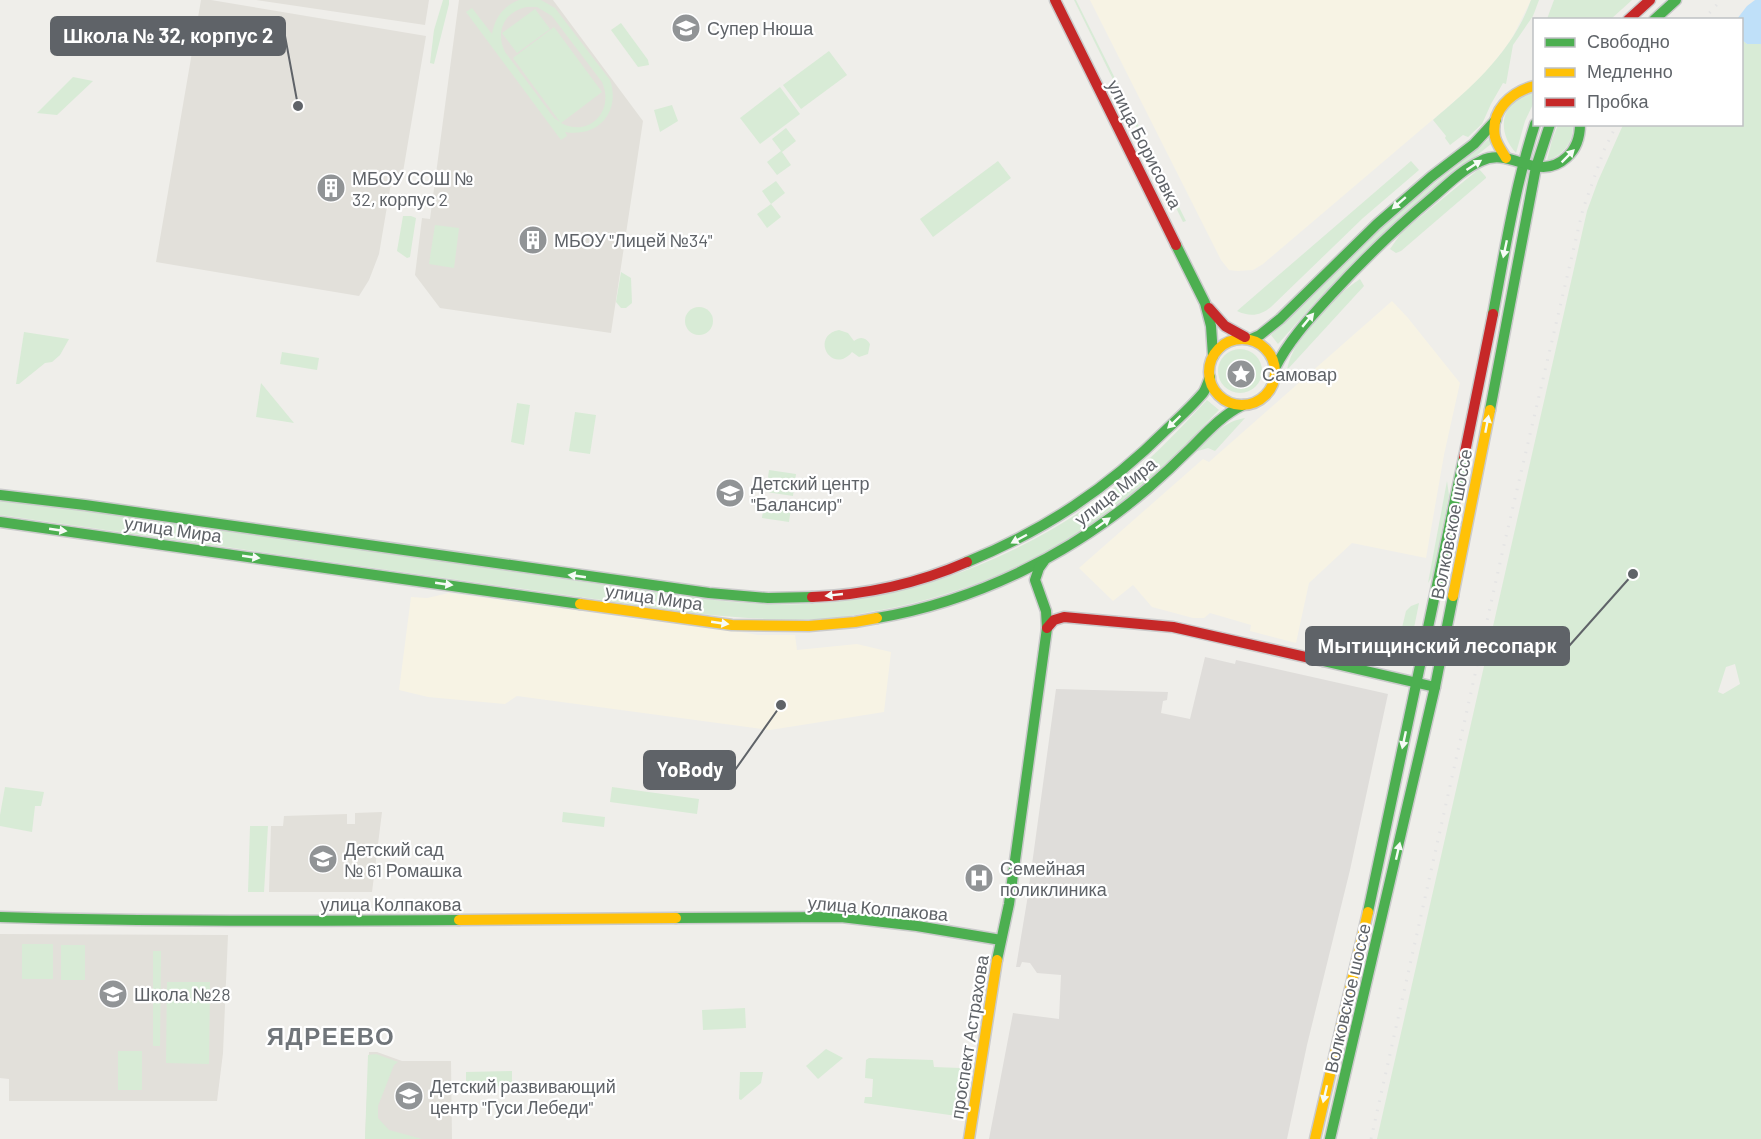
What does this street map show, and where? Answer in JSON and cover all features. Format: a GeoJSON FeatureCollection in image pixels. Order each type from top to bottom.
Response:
{"type":"FeatureCollection","features":[{"type":"Feature","properties":{"kind":"main road","name":"улица Борисовка"},"geometry":{"type":"LineString","coordinates":[[1055,0],[1205,303],[1211,326],[1213,356]]}},
{"type":"Feature","properties":{"kind":"main road"},"geometry":{"type":"LineString","coordinates":[[1630,18],[1650,0]]}},
{"type":"Feature","properties":{"kind":"main road"},"geometry":{"type":"LineString","coordinates":[[1656,18],[1676,0]]}},
{"type":"Feature","properties":{"kind":"main road"},"geometry":{"type":"LineString","coordinates":[[1533,86],[1512,95],[1482,137],[1359,239],[1279,319],[1259,335],[1229,341],[1216,351],[1209,368],[1210,377],[1223,398],[1243,405],[1253,404],[1267,394],[1274,383],[1275,368],[1291,341],[1321,305],[1365,258],[1419,208],[1472,166],[1485,158],[1497,156],[1536,167],[1555,166],[1567,159],[1577,146],[1580,126]]}},
{"type":"Feature","properties":{"kind":"main road"},"geometry":{"type":"LineString","coordinates":[[1496,120],[1496,141],[1506,158]]}},
{"type":"Feature","properties":{"kind":"main road","name":"Волковское шоссе"},"geometry":{"type":"LineString","coordinates":[[1315,1139],[1376,876],[1523,164],[1534,126]]}},
{"type":"Feature","properties":{"kind":"main road","name":"Волковское шоссе"},"geometry":{"type":"LineString","coordinates":[[1330,1139],[1436,687],[1536,167],[1549,126]]}},
{"type":"Feature","properties":{"kind":"main road","name":"улица Борисовка"},"geometry":{"type":"LineString","coordinates":[[1205,303],[1225,326],[1248,338]]}},
{"type":"Feature","properties":{"kind":"main road"},"geometry":{"type":"LineString","coordinates":[[1248,338],[1267,350],[1275,368]]}},
{"type":"Feature","properties":{"kind":"main road","name":"улица Мира"},"geometry":{"type":"LineString","coordinates":[[0,495],[95,506],[709,593],[776,598],[829,595],[875,589],[945,572],[1040,528],[1090,496],[1139,455],[1204,392],[1210,377]]}},
{"type":"Feature","properties":{"kind":"main road","name":"улица Мира"},"geometry":{"type":"LineString","coordinates":[[0,522],[732,625],[795,626],[854,622],[912,611],[981,590],[1047,559],[1079,540],[1125,507],[1167,472],[1223,417],[1243,405]]}},
{"type":"Feature","properties":{"kind":"main road"},"geometry":{"type":"LineString","coordinates":[[1001,940],[1024,807],[1047,628],[1044,606],[1034,584],[1035,574],[1047,559]]}},
{"type":"Feature","properties":{"kind":"main road"},"geometry":{"type":"LineString","coordinates":[[1003,580],[1022,581],[1036,591]]}},
{"type":"Feature","properties":{"kind":"main road"},"geometry":{"type":"LineString","coordinates":[[1044,606],[1064,617],[1173,627],[1436,687]]}},
{"type":"Feature","properties":{"kind":"main road"},"geometry":{"type":"LineString","coordinates":[[1047,628],[1054,620],[1064,617]]}},
{"type":"Feature","properties":{"kind":"main road","name":"улица Колпакова"},"geometry":{"type":"LineString","coordinates":[[0,917],[232,921],[841,918],[918,926],[1001,940]]}},
{"type":"Feature","properties":{"kind":"main road","name":"проспект Астрахова"},"geometry":{"type":"LineString","coordinates":[[969,1139],[994,972],[1001,940]]}},
{"type":"Feature","properties":{"kind":"shaded area"},"geometry":{"type":"Polygon","coordinates":[[[201,0],[426,36],[402,178],[392,177],[379,254],[369,280],[359,296],[156,262],[201,0]]]}},
{"type":"Feature","properties":{"kind":"shaded area"},"geometry":{"type":"Polygon","coordinates":[[[256,0],[429,0],[425,25],[256,0]]]}},
{"type":"Feature","properties":{"kind":"shaded area"},"geometry":{"type":"Polygon","coordinates":[[[459,0],[553,0],[643,121],[611,333],[440,308],[415,275],[422,218],[430,219],[459,0]]]}},
{"type":"Feature","properties":{"kind":"shaded area"},"geometry":{"type":"Polygon","coordinates":[[[1090,0],[1531,0],[1511,40],[1488,70],[1470,88],[1263,264],[1253,270],[1237,271],[1229,270],[1221,260],[1090,0]]]}},
{"type":"Feature","properties":{"kind":"shaded area"},"geometry":{"type":"Polygon","coordinates":[[[1392,301],[1460,383],[1444,455],[1426,558],[1352,543],[1309,583],[1296,643],[1250,631],[1251,625],[1210,613],[1204,618],[1193,618],[1152,607],[1133,585],[1113,601],[1079,568],[1203,459],[1209,462],[1392,301]]]}},
{"type":"Feature","properties":{"kind":"shaded area"},"geometry":{"type":"Polygon","coordinates":[[[449,593],[758,635],[795,635],[797,650],[857,644],[891,652],[884,712],[770,730],[517,696],[505,704],[428,697],[399,690],[411,597],[427,598],[449,593]]]}},
{"type":"Feature","properties":{"kind":"shaded area"},"geometry":{"type":"Polygon","coordinates":[[[1205,657],[1235,664],[1236,660],[1388,694],[1350,870],[1307,1045],[1287,1139],[989,1139],[1013,1013],[1059,1019],[1061,975],[1037,973],[1030,963],[1022,962],[1020,967],[1016,967],[1056,689],[1168,692],[1167,700],[1163,701],[1161,713],[1190,719],[1205,657]]]}},
{"type":"Feature","properties":{"kind":"shaded area","name":"Детский сад № 61 Ромашка"},"geometry":{"type":"Polygon","coordinates":[[[382,812],[372,892],[269,892],[271,826],[283,826],[284,816],[347,814],[347,824],[355,824],[355,813],[382,812]]]}},
{"type":"Feature","properties":{"kind":"shaded area","name":"Школа №28"},"geometry":{"type":"Polygon","coordinates":[[[0,934],[228,935],[223,1053],[217,1101],[9,1101],[9,1079],[0,1078],[0,934]]]}},
{"type":"Feature","properties":{"kind":"shaded area","name":"Детский развивающий центр \"Гуси Лебеди\""},"geometry":{"type":"Polygon","coordinates":[[[369,1052],[377,1052],[402,1061],[451,1061],[452,1139],[365,1139],[369,1052]]]}},
{"type":"Feature","properties":{"kind":"green space"},"geometry":{"type":"Polygon","coordinates":[[[443,0],[449,0],[449,4],[434,64],[430,63],[434,30],[443,0]]]}},
{"type":"Feature","properties":{"kind":"green space"},"geometry":{"type":"Polygon","coordinates":[[[519,0],[541,0],[555,8],[610,80],[613,92],[612,102],[609,112],[597,127],[577,133],[565,132],[567,136],[561,140],[466,12],[472,8],[492,34],[501,13],[519,0]],[[526,7],[512,13],[507,18],[501,30],[505,52],[554,118],[560,122],[513,58],[554,27],[602,92],[561,123],[571,127],[590,124],[602,112],[605,103],[602,82],[552,16],[537,7],[526,7]]]}},
{"type":"Feature","properties":{"kind":"green space"},"geometry":{"type":"Polygon","coordinates":[[[1074,0],[1076,0],[1186,221],[1183,222],[1074,0]]]}},
{"type":"Feature","properties":{"kind":"green space"},"geometry":{"type":"Polygon","coordinates":[[[1531,0],[1539,0],[1533,16],[1513,45],[1506,84],[1503,83],[1482,124],[1468,137],[1463,135],[1450,145],[1433,120],[1477,81],[1503,51],[1514,35],[1531,0]]]}},
{"type":"Feature","properties":{"kind":"green space"},"geometry":{"type":"Polygon","coordinates":[[[1554,0],[1632,0],[1612,18],[1547,18],[1554,0]]]}},
{"type":"Feature","properties":{"kind":"green space"},"geometry":{"type":"Polygon","coordinates":[[[535,9],[550,29],[517,53],[502,33],[535,9]]]}},
{"type":"Feature","properties":{"kind":"green space"},"geometry":{"type":"Polygon","coordinates":[[[621,23],[648,60],[649,65],[638,67],[611,30],[621,23]]]}},
{"type":"Feature","properties":{"kind":"green space"},"geometry":{"type":"Polygon","coordinates":[[[1743,41],[1747,44],[1761,44],[1761,1139],[1377,1139],[1587,211],[1623,126],[1743,126],[1743,41]],[[1735,664],[1726,667],[1718,692],[1723,694],[1740,684],[1735,664]]]}},
{"type":"Feature","properties":{"kind":"green space"},"geometry":{"type":"Polygon","coordinates":[[[829,51],[847,75],[801,109],[783,85],[829,51]]]}},
{"type":"Feature","properties":{"kind":"green space"},"geometry":{"type":"Polygon","coordinates":[[[73,77],[93,81],[57,115],[37,113],[73,77]]]}},
{"type":"Feature","properties":{"kind":"green space"},"geometry":{"type":"Polygon","coordinates":[[[780,87],[800,114],[760,144],[740,118],[780,87]]]}},
{"type":"Feature","properties":{"kind":"green space"},"geometry":{"type":"Polygon","coordinates":[[[1533,93],[1533,104],[1525,121],[1516,153],[1505,135],[1504,125],[1508,109],[1523,96],[1533,93]]]}},
{"type":"Feature","properties":{"kind":"green space"},"geometry":{"type":"Polygon","coordinates":[[[672,105],[678,121],[660,132],[654,110],[672,105]]]}},
{"type":"Feature","properties":{"kind":"green space"},"geometry":{"type":"Polygon","coordinates":[[[1558,126],[1573,126],[1566,147],[1547,161],[1558,126]]]}},
{"type":"Feature","properties":{"kind":"green space"},"geometry":{"type":"Polygon","coordinates":[[[786,128],[796,141],[782,152],[791,165],[777,175],[767,162],[781,151],[772,139],[786,128]]]}},
{"type":"Feature","properties":{"kind":"green space"},"geometry":{"type":"Polygon","coordinates":[[[1489,139],[1492,141],[1491,144],[1372,244],[1278,344],[1271,335],[1386,223],[1489,139]]]}},
{"type":"Feature","properties":{"kind":"green space"},"geometry":{"type":"Polygon","coordinates":[[[998,161],[1011,178],[933,237],[920,219],[998,161]]]}},
{"type":"Feature","properties":{"kind":"green space"},"geometry":{"type":"Polygon","coordinates":[[[1411,161],[1419,170],[1363,218],[1271,307],[1255,315],[1237,311],[1411,161]]]}},
{"type":"Feature","properties":{"kind":"green space"},"geometry":{"type":"Polygon","coordinates":[[[1479,169],[1486,178],[1401,251],[1396,253],[1390,249],[1402,232],[1479,169]]]}},
{"type":"Feature","properties":{"kind":"green space"},"geometry":{"type":"Polygon","coordinates":[[[776,181],[785,193],[771,204],[762,191],[776,181]]]}},
{"type":"Feature","properties":{"kind":"green space"},"geometry":{"type":"Polygon","coordinates":[[[771,204],[781,217],[767,228],[757,214],[771,204]]]}},
{"type":"Feature","properties":{"kind":"green space"},"geometry":{"type":"Polygon","coordinates":[[[403,216],[416,218],[410,257],[407,258],[397,251],[403,216]]]}},
{"type":"Feature","properties":{"kind":"green space"},"geometry":{"type":"Polygon","coordinates":[[[435,225],[459,228],[454,268],[429,264],[435,225]]]}},
{"type":"Feature","properties":{"kind":"green space"},"geometry":{"type":"Polygon","coordinates":[[[621,272],[631,278],[632,303],[626,308],[621,308],[616,302],[621,272]]]}},
{"type":"Feature","properties":{"kind":"green space"},"geometry":{"type":"Polygon","coordinates":[[[1360,279],[1364,286],[1287,370],[1305,332],[1338,296],[1360,279]]]}},
{"type":"Feature","properties":{"kind":"green space"},"geometry":{"type":"Polygon","coordinates":[[[699,307],[709,311],[713,321],[709,331],[699,335],[689,331],[685,321],[689,311],[699,307]]]}},
{"type":"Feature","properties":{"kind":"green space"},"geometry":{"type":"Polygon","coordinates":[[[839,330],[848,333],[854,341],[861,338],[867,340],[870,344],[868,354],[859,357],[852,352],[837,360],[831,357],[825,346],[826,339],[830,334],[839,330]]]}},
{"type":"Feature","properties":{"kind":"green space"},"geometry":{"type":"Polygon","coordinates":[[[24,332],[69,339],[60,355],[52,362],[45,363],[16,384],[24,332]]]}},
{"type":"Feature","properties":{"kind":"green space"},"geometry":{"type":"Polygon","coordinates":[[[1240,349],[1249,350],[1256,355],[1261,362],[1261,380],[1256,387],[1249,392],[1240,393],[1231,392],[1224,387],[1219,380],[1218,371],[1219,362],[1224,355],[1231,350],[1240,349]]]}},
{"type":"Feature","properties":{"kind":"green space"},"geometry":{"type":"Polygon","coordinates":[[[282,352],[319,358],[317,370],[280,364],[282,352]]]}},
{"type":"Feature","properties":{"kind":"green space"},"geometry":{"type":"Polygon","coordinates":[[[261,383],[294,423],[256,417],[261,383]]]}},
{"type":"Feature","properties":{"kind":"green space"},"geometry":{"type":"Polygon","coordinates":[[[1207,400],[1219,410],[1185,445],[1127,499],[1070,539],[1009,570],[977,583],[910,604],[836,618],[785,620],[700,614],[0,515],[0,498],[704,599],[763,604],[812,604],[862,598],[910,588],[1003,555],[1089,506],[1129,476],[1207,400]]]}},
{"type":"Feature","properties":{"kind":"green space"},"geometry":{"type":"Polygon","coordinates":[[[517,403],[530,405],[524,445],[511,442],[517,403]]]}},
{"type":"Feature","properties":{"kind":"green space"},"geometry":{"type":"Polygon","coordinates":[[[575,412],[596,415],[590,454],[569,451],[575,412]]]}},
{"type":"Feature","properties":{"kind":"green space"},"geometry":{"type":"Polygon","coordinates":[[[1245,418],[1215,451],[1208,448],[1196,450],[1231,422],[1245,418]]]}},
{"type":"Feature","properties":{"kind":"green space"},"geometry":{"type":"Polygon","coordinates":[[[769,470],[796,474],[793,496],[766,492],[769,470]]]}},
{"type":"Feature","properties":{"kind":"green space"},"geometry":{"type":"Polygon","coordinates":[[[1447,481],[1449,495],[1433,575],[1428,583],[1447,481]]]}},
{"type":"Feature","properties":{"kind":"green space"},"geometry":{"type":"Polygon","coordinates":[[[764,504],[791,508],[789,522],[762,518],[764,504]]]}},
{"type":"Feature","properties":{"kind":"green space"},"geometry":{"type":"Polygon","coordinates":[[[1419,603],[1405,665],[1342,657],[1342,644],[1395,657],[1406,611],[1419,603]]]}},
{"type":"Feature","properties":{"kind":"green space"},"geometry":{"type":"Polygon","coordinates":[[[5,787],[44,792],[41,806],[35,806],[32,832],[0,826],[5,787]]]}},
{"type":"Feature","properties":{"kind":"green space"},"geometry":{"type":"Polygon","coordinates":[[[612,787],[699,799],[697,814],[610,802],[612,787]]]}},
{"type":"Feature","properties":{"kind":"green space"},"geometry":{"type":"Polygon","coordinates":[[[563,812],[605,817],[604,827],[562,822],[563,812]]]}},
{"type":"Feature","properties":{"kind":"green space"},"geometry":{"type":"Polygon","coordinates":[[[250,826],[268,826],[264,892],[248,892],[250,826]]]}},
{"type":"Feature","properties":{"kind":"green space"},"geometry":{"type":"Polygon","coordinates":[[[22,944],[53,944],[53,979],[22,979],[22,944]]]}},
{"type":"Feature","properties":{"kind":"green space"},"geometry":{"type":"Polygon","coordinates":[[[61,945],[85,945],[85,980],[61,980],[61,945]]]}},
{"type":"Feature","properties":{"kind":"green space"},"geometry":{"type":"Polygon","coordinates":[[[153,951],[161,951],[160,1046],[153,1046],[153,951]]]}},
{"type":"Feature","properties":{"kind":"green space"},"geometry":{"type":"Polygon","coordinates":[[[167,982],[210,982],[209,1064],[166,1063],[167,982]]]}},
{"type":"Feature","properties":{"kind":"green space"},"geometry":{"type":"Polygon","coordinates":[[[745,1008],[746,1028],[703,1030],[702,1010],[745,1008]]]}},
{"type":"Feature","properties":{"kind":"green space"},"geometry":{"type":"Polygon","coordinates":[[[963,1048],[967,1048],[957,1116],[864,1103],[865,1097],[872,1097],[873,1079],[865,1078],[866,1060],[869,1058],[933,1060],[934,1067],[960,1068],[963,1048]]]}},
{"type":"Feature","properties":{"kind":"green space"},"geometry":{"type":"Polygon","coordinates":[[[826,1049],[843,1058],[818,1079],[806,1066],[826,1049]]]}},
{"type":"Feature","properties":{"kind":"green space"},"geometry":{"type":"Polygon","coordinates":[[[118,1051],[142,1051],[142,1090],[118,1090],[118,1051]]]}},
{"type":"Feature","properties":{"kind":"green space"},"geometry":{"type":"Polygon","coordinates":[[[376,1054],[398,1062],[394,1065],[378,1106],[378,1118],[389,1130],[422,1139],[365,1139],[368,1055],[376,1054]]]}},
{"type":"Feature","properties":{"kind":"green space"},"geometry":{"type":"Polygon","coordinates":[[[512,1071],[512,1086],[466,1087],[466,1072],[512,1071]]]}},
{"type":"Feature","properties":{"kind":"green space"},"geometry":{"type":"Polygon","coordinates":[[[740,1072],[763,1072],[761,1083],[741,1100],[739,1099],[740,1072]]]}},
{"type":"Feature","properties":{"kind":"water"},"geometry":{"type":"Polygon","coordinates":[[[1755,0],[1761,0],[1761,44],[1747,44],[1743,41],[1743,18],[1738,18],[1755,0]]]}},
{"type":"Feature","properties":{"kind":"railway"},"geometry":{"type":"LineString","coordinates":[[1705,18],[1721,0]]}},
{"type":"Feature","properties":{"kind":"railway"},"geometry":{"type":"LineString","coordinates":[[1371,1139],[1504,545],[1583,209],[1604,150],[1616,126]]}},
{"type":"Feature","properties":{"kind":"traffic: fast"},"geometry":{"type":"LineString","coordinates":[[1656,18],[1676,0]]}},
{"type":"Feature","properties":{"kind":"traffic: fast"},"geometry":{"type":"LineString","coordinates":[[1251,339],[1260,335],[1280,319],[1377,224],[1431,177],[1474,144],[1496,120]]}},
{"type":"Feature","properties":{"kind":"traffic: fast"},"geometry":{"type":"LineString","coordinates":[[1493,314],[1516,194],[1534,126]]}},
{"type":"Feature","properties":{"kind":"traffic: fast"},"geometry":{"type":"LineString","coordinates":[[1490,410],[1536,167],[1549,126]]}},
{"type":"Feature","properties":{"kind":"traffic: fast"},"geometry":{"type":"LineString","coordinates":[[1275,368],[1300,330],[1343,282],[1393,232],[1456,177],[1474,164],[1492,158],[1503,158],[1535,166],[1546,167],[1556,164],[1567,157],[1576,146],[1580,126]]}},
{"type":"Feature","properties":{"kind":"traffic: fast"},"geometry":{"type":"LineString","coordinates":[[1176,245],[1205,303],[1211,326],[1213,356]]}},
{"type":"Feature","properties":{"kind":"traffic: fast"},"geometry":{"type":"LineString","coordinates":[[967,562],[996,550],[1049,522],[1098,489],[1144,451],[1190,407],[1203,393],[1210,377]]}},
{"type":"Feature","properties":{"kind":"traffic: fast"},"geometry":{"type":"LineString","coordinates":[[877,618],[950,600],[986,587],[1054,554],[1117,513],[1164,474],[1215,424],[1243,405]]}},
{"type":"Feature","properties":{"kind":"traffic: fast"},"geometry":{"type":"LineString","coordinates":[[1368,912],[1464,457]]}},
{"type":"Feature","properties":{"kind":"traffic: fast"},"geometry":{"type":"LineString","coordinates":[[0,495],[709,593],[768,598],[812,597]]}},
{"type":"Feature","properties":{"kind":"traffic: fast"},"geometry":{"type":"LineString","coordinates":[[0,522],[580,604]]}},
{"type":"Feature","properties":{"kind":"traffic: fast"},"geometry":{"type":"LineString","coordinates":[[997,960],[1009,904],[1047,628],[1046,611],[1035,580],[1044,561]]}},
{"type":"Feature","properties":{"kind":"traffic: fast"},"geometry":{"type":"LineString","coordinates":[[1330,1139],[1435,687],[1453,596]]}},
{"type":"Feature","properties":{"kind":"traffic: fast"},"geometry":{"type":"LineString","coordinates":[[1323,661],[1435,687]]}},
{"type":"Feature","properties":{"kind":"traffic: fast"},"geometry":{"type":"LineString","coordinates":[[0,917],[287,921],[459,920]]}},
{"type":"Feature","properties":{"kind":"traffic: fast"},"geometry":{"type":"LineString","coordinates":[[676,918],[841,917],[917,926],[1001,940]]}},
{"type":"Feature","properties":{"kind":"traffic: slow"},"geometry":{"type":"LineString","coordinates":[[1506,158],[1495,137],[1494,128],[1499,111],[1510,98],[1533,86]]}},
{"type":"Feature","properties":{"kind":"traffic: slow"},"geometry":{"type":"LineString","coordinates":[[1242,339],[1255,342],[1265,349],[1272,359],[1275,372],[1272,385],[1265,395],[1255,402],[1242,405],[1229,402],[1219,395],[1212,385],[1209,372],[1212,359],[1219,349],[1229,342],[1242,339]]}},
{"type":"Feature","properties":{"kind":"traffic: slow"},"geometry":{"type":"LineString","coordinates":[[1453,596],[1490,410]]}},
{"type":"Feature","properties":{"kind":"traffic: slow"},"geometry":{"type":"LineString","coordinates":[[580,604],[732,625],[809,626],[877,618]]}},
{"type":"Feature","properties":{"kind":"traffic: slow"},"geometry":{"type":"LineString","coordinates":[[1315,1139],[1368,912]]}},
{"type":"Feature","properties":{"kind":"traffic: slow"},"geometry":{"type":"LineString","coordinates":[[459,920],[676,918]]}},
{"type":"Feature","properties":{"kind":"traffic: slow"},"geometry":{"type":"LineString","coordinates":[[969,1139],[997,960]]}},
{"type":"Feature","properties":{"kind":"traffic: jam"},"geometry":{"type":"LineString","coordinates":[[1055,0],[1176,245]]}},
{"type":"Feature","properties":{"kind":"traffic: jam"},"geometry":{"type":"LineString","coordinates":[[1630,18],[1650,0]]}},
{"type":"Feature","properties":{"kind":"traffic: jam"},"geometry":{"type":"LineString","coordinates":[[1209,308],[1225,326],[1245,337]]}},
{"type":"Feature","properties":{"kind":"traffic: jam"},"geometry":{"type":"LineString","coordinates":[[1464,457],[1493,314]]}},
{"type":"Feature","properties":{"kind":"traffic: jam"},"geometry":{"type":"LineString","coordinates":[[812,597],[851,594],[891,587],[967,562]]}},
{"type":"Feature","properties":{"kind":"traffic: jam"},"geometry":{"type":"LineString","coordinates":[[1047,628],[1054,620],[1064,617],[1173,627],[1323,661]]}},
{"type":"Feature","properties":{"kind":"place","name":"Супер Нюша"},"geometry":{"type":"Point","coordinates":[686,28]}},
{"type":"Feature","properties":{"kind":"place","name":"Школа № 32, корпус 2"},"geometry":{"type":"Point","coordinates":[298,106]}},
{"type":"Feature","properties":{"kind":"place","name":"МБОУ СОШ № 32, корпус 2"},"geometry":{"type":"Point","coordinates":[331,188]}},
{"type":"Feature","properties":{"kind":"place","name":"МБОУ \"Лицей №34\""},"geometry":{"type":"Point","coordinates":[533,240]}},
{"type":"Feature","properties":{"kind":"place","name":"Самовар"},"geometry":{"type":"Point","coordinates":[1241,374]}},
{"type":"Feature","properties":{"kind":"place","name":"Детский центр \"Балансир\""},"geometry":{"type":"Point","coordinates":[730,493]}},
{"type":"Feature","properties":{"kind":"place","name":"Мытищинский лесопарк"},"geometry":{"type":"Point","coordinates":[1633,574]}},
{"type":"Feature","properties":{"kind":"place","name":"YoBody"},"geometry":{"type":"Point","coordinates":[781,705]}},
{"type":"Feature","properties":{"kind":"place","name":"Детский сад № 61 Ромашка"},"geometry":{"type":"Point","coordinates":[323,859]}},
{"type":"Feature","properties":{"kind":"place","name":"Семейная поликлиника"},"geometry":{"type":"Point","coordinates":[979,878]}},
{"type":"Feature","properties":{"kind":"place","name":"Школа №28"},"geometry":{"type":"Point","coordinates":[113,994]}},
{"type":"Feature","properties":{"kind":"place","name":"Детский развивающий центр \"Гуси Лебеди\""},"geometry":{"type":"Point","coordinates":[409,1096]}},
{"type":"Feature","properties":{"kind":"district","name":"ЯДРЕЕВО"},"geometry":{"type":"Point","coordinates":[331,1035]}}]}
